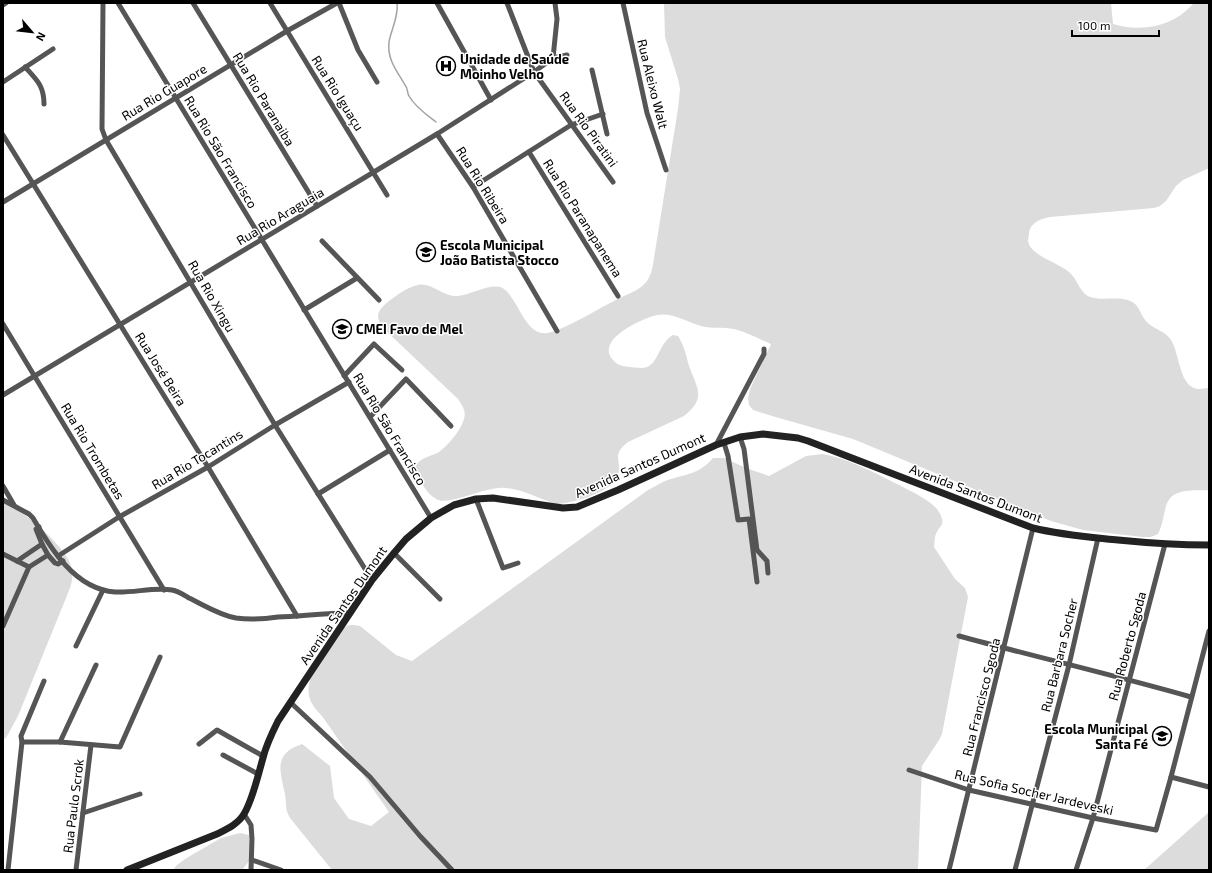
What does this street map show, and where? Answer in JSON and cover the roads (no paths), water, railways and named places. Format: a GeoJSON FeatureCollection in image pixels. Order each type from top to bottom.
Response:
{"type":"FeatureCollection","features":[{"type":"Feature","properties":{"kind":"street","name":"Rua Rio Xingu"},"geometry":{"type":"LineString","coordinates":[[103,3],[102,129],[106,140],[275,425],[372,580]]}},
{"type":"Feature","properties":{"kind":"street","name":"Rua Rio São Francisco"},"geometry":{"type":"LineString","coordinates":[[118,3],[431,518]]}},
{"type":"Feature","properties":{"kind":"street","name":"Rua Rio Paranaiba"},"geometry":{"type":"LineString","coordinates":[[193,3],[317,206]]}},
{"type":"Feature","properties":{"kind":"street","name":"Rua Rio Iguaçu"},"geometry":{"type":"LineString","coordinates":[[270,3],[387,195]]}},
{"type":"Feature","properties":{"kind":"street"},"geometry":{"type":"LineString","coordinates":[[338,3],[358,50],[377,82]]}},
{"type":"Feature","properties":{"kind":"street","name":"Rua Rio Guapore"},"geometry":{"type":"LineString","coordinates":[[3,202],[287,30],[338,3]]}},
{"type":"Feature","properties":{"kind":"street"},"geometry":{"type":"LineString","coordinates":[[438,3],[491,100]]}},
{"type":"Feature","properties":{"kind":"street","name":"Rua Rio Piratini"},"geometry":{"type":"LineString","coordinates":[[507,3],[534,72],[613,182]]}},
{"type":"Feature","properties":{"kind":"street"},"geometry":{"type":"LineString","coordinates":[[553,58],[557,19],[555,3]]}},
{"type":"Feature","properties":{"kind":"street","name":"Rua Aleixo Walt"},"geometry":{"type":"LineString","coordinates":[[623,3],[647,113],[666,170]]}},
{"type":"Feature","properties":{"kind":"street"},"geometry":{"type":"LineString","coordinates":[[3,82],[53,49]]}},
{"type":"Feature","properties":{"kind":"street","name":"Rua Rio Araguaia"},"geometry":{"type":"LineString","coordinates":[[3,395],[438,134],[534,72],[553,58],[567,55]]}},
{"type":"Feature","properties":{"kind":"street"},"geometry":{"type":"LineString","coordinates":[[25,67],[35,78],[44,92],[44,104]]}},
{"type":"Feature","properties":{"kind":"street"},"geometry":{"type":"LineString","coordinates":[[592,70],[607,134]]}},
{"type":"Feature","properties":{"kind":"street"},"geometry":{"type":"LineString","coordinates":[[473,187],[571,125],[603,114]]}},
{"type":"Feature","properties":{"kind":"street","name":"Rua Rio Ribeira"},"geometry":{"type":"LineString","coordinates":[[438,134],[473,187],[557,330]]}},
{"type":"Feature","properties":{"kind":"street","name":"Rua José Beira"},"geometry":{"type":"LineString","coordinates":[[3,135],[208,466],[297,616]]}},
{"type":"Feature","properties":{"kind":"street","name":"Rua Rio Paranapanema"},"geometry":{"type":"LineString","coordinates":[[529,152],[618,296]]}},
{"type":"Feature","properties":{"kind":"street"},"geometry":{"type":"LineString","coordinates":[[322,241],[379,300]]}},
{"type":"Feature","properties":{"kind":"street"},"geometry":{"type":"LineString","coordinates":[[304,310],[357,278]]}},
{"type":"Feature","properties":{"kind":"street","name":"Rua Rio Trombetas"},"geometry":{"type":"LineString","coordinates":[[3,324],[164,590]]}},
{"type":"Feature","properties":{"kind":"street"},"geometry":{"type":"LineString","coordinates":[[344,376],[374,344],[402,370]]}},
{"type":"Feature","properties":{"kind":"street"},"geometry":{"type":"LineString","coordinates":[[716,445],[764,354],[764,349]]}},
{"type":"Feature","properties":{"kind":"street"},"geometry":{"type":"LineString","coordinates":[[370,417],[406,379],[451,426]]}},
{"type":"Feature","properties":{"kind":"street","name":"Rua Rio Tocantins"},"geometry":{"type":"LineString","coordinates":[[58,556],[120,517],[349,382]]}},
{"type":"Feature","properties":{"kind":"street","name":"Avenida Santos Dumont"},"geometry":{"type":"LineString","coordinates":[[127,870],[217,834],[238,821],[244,814],[268,742],[278,721],[372,580],[406,539],[431,518],[454,505],[476,499],[493,498],[564,508],[577,506],[618,490],[716,445],[740,437],[763,434],[798,438],[808,441],[1033,528],[1052,533],[1165,544],[1209,545]]}},
{"type":"Feature","properties":{"kind":"street"},"geometry":{"type":"LineString","coordinates":[[740,437],[744,449],[757,550],[767,561],[768,573]]}},
{"type":"Feature","properties":{"kind":"street"},"geometry":{"type":"LineString","coordinates":[[724,443],[728,456],[738,520],[749,519],[757,582]]}},
{"type":"Feature","properties":{"kind":"street"},"geometry":{"type":"LineString","coordinates":[[318,494],[390,450]]}},
{"type":"Feature","properties":{"kind":"street"},"geometry":{"type":"LineString","coordinates":[[3,486],[14,505]]}},
{"type":"Feature","properties":{"kind":"street"},"geometry":{"type":"LineString","coordinates":[[476,499],[503,568],[518,563]]}},
{"type":"Feature","properties":{"kind":"street"},"geometry":{"type":"LineString","coordinates":[[3,500],[30,514],[58,556],[80,579],[103,590],[116,592],[174,591],[222,614],[250,620],[329,613],[351,613]]}},
{"type":"Feature","properties":{"kind":"street"},"geometry":{"type":"LineString","coordinates":[[39,527],[36,529],[36,532],[48,555],[55,564],[63,561]]}},
{"type":"Feature","properties":{"kind":"street","name":"Rua Francisco Sgoda"},"geometry":{"type":"LineString","coordinates":[[949,870],[1033,528]]}},
{"type":"Feature","properties":{"kind":"street","name":"Rua Barbara Socher"},"geometry":{"type":"LineString","coordinates":[[1015,870],[1069,665],[1098,538]]}},
{"type":"Feature","properties":{"kind":"street"},"geometry":{"type":"LineString","coordinates":[[17,561],[42,544]]}},
{"type":"Feature","properties":{"kind":"street","name":"Rua Roberto Sgoda"},"geometry":{"type":"LineString","coordinates":[[1076,870],[1093,818],[1165,544]]}},
{"type":"Feature","properties":{"kind":"street"},"geometry":{"type":"LineString","coordinates":[[394,553],[440,599]]}},
{"type":"Feature","properties":{"kind":"street"},"geometry":{"type":"LineString","coordinates":[[3,554],[29,567]]}},
{"type":"Feature","properties":{"kind":"street"},"geometry":{"type":"LineString","coordinates":[[3,626],[29,567],[48,555]]}},
{"type":"Feature","properties":{"kind":"street"},"geometry":{"type":"LineString","coordinates":[[76,646],[103,590]]}},
{"type":"Feature","properties":{"kind":"street"},"geometry":{"type":"LineString","coordinates":[[1209,631],[1171,777],[1209,787]]}},
{"type":"Feature","properties":{"kind":"street"},"geometry":{"type":"LineString","coordinates":[[959,636],[1069,665],[1130,679],[1191,698]]}},
{"type":"Feature","properties":{"kind":"street"},"geometry":{"type":"LineString","coordinates":[[22,742],[60,742],[120,747],[160,658]]}},
{"type":"Feature","properties":{"kind":"street"},"geometry":{"type":"LineString","coordinates":[[60,742],[96,665]]}},
{"type":"Feature","properties":{"kind":"street"},"geometry":{"type":"LineString","coordinates":[[8,870],[22,736],[44,681]]}},
{"type":"Feature","properties":{"kind":"street"},"geometry":{"type":"LineString","coordinates":[[290,702],[370,778],[425,842],[452,870]]}},
{"type":"Feature","properties":{"kind":"street"},"geometry":{"type":"LineString","coordinates":[[199,744],[217,730],[263,756]]}},
{"type":"Feature","properties":{"kind":"street","name":"Rua Paulo Scrok"},"geometry":{"type":"LineString","coordinates":[[76,870],[91,745]]}},
{"type":"Feature","properties":{"kind":"street"},"geometry":{"type":"LineString","coordinates":[[224,756],[258,774]]}},
{"type":"Feature","properties":{"kind":"street","name":"Rua Sofia Socher Jardeveski"},"geometry":{"type":"LineString","coordinates":[[909,770],[969,790],[1032,805],[1156,830],[1171,777]]}},
{"type":"Feature","properties":{"kind":"street"},"geometry":{"type":"LineString","coordinates":[[83,814],[140,794]]}},
{"type":"Feature","properties":{"kind":"street"},"geometry":{"type":"LineString","coordinates":[[244,814],[251,825],[251,870]]}},
{"type":"Feature","properties":{"kind":"street"},"geometry":{"type":"LineString","coordinates":[[252,860],[281,870]]}},
{"type":"Feature","properties":{"kind":"waterway"},"geometry":{"type":"LineString","coordinates":[[397,3],[396,18],[389,42],[391,60],[406,86],[408,95],[414,104],[436,122]]}},
{"type":"Feature","properties":{"kind":"place","name":"Unidade de Saúde Moinho Velho"},"geometry":{"type":"Point","coordinates":[446,66]}},
{"type":"Feature","properties":{"kind":"place","name":"Escola Municipal João Batista Stocco"},"geometry":{"type":"Point","coordinates":[426,252]}},
{"type":"Feature","properties":{"kind":"place","name":"CMEI Favo de Mel"},"geometry":{"type":"Point","coordinates":[342,329]}},
{"type":"Feature","properties":{"kind":"place","name":"Escola Municipal Santa Fé"},"geometry":{"type":"Point","coordinates":[1162,736]}}]}
